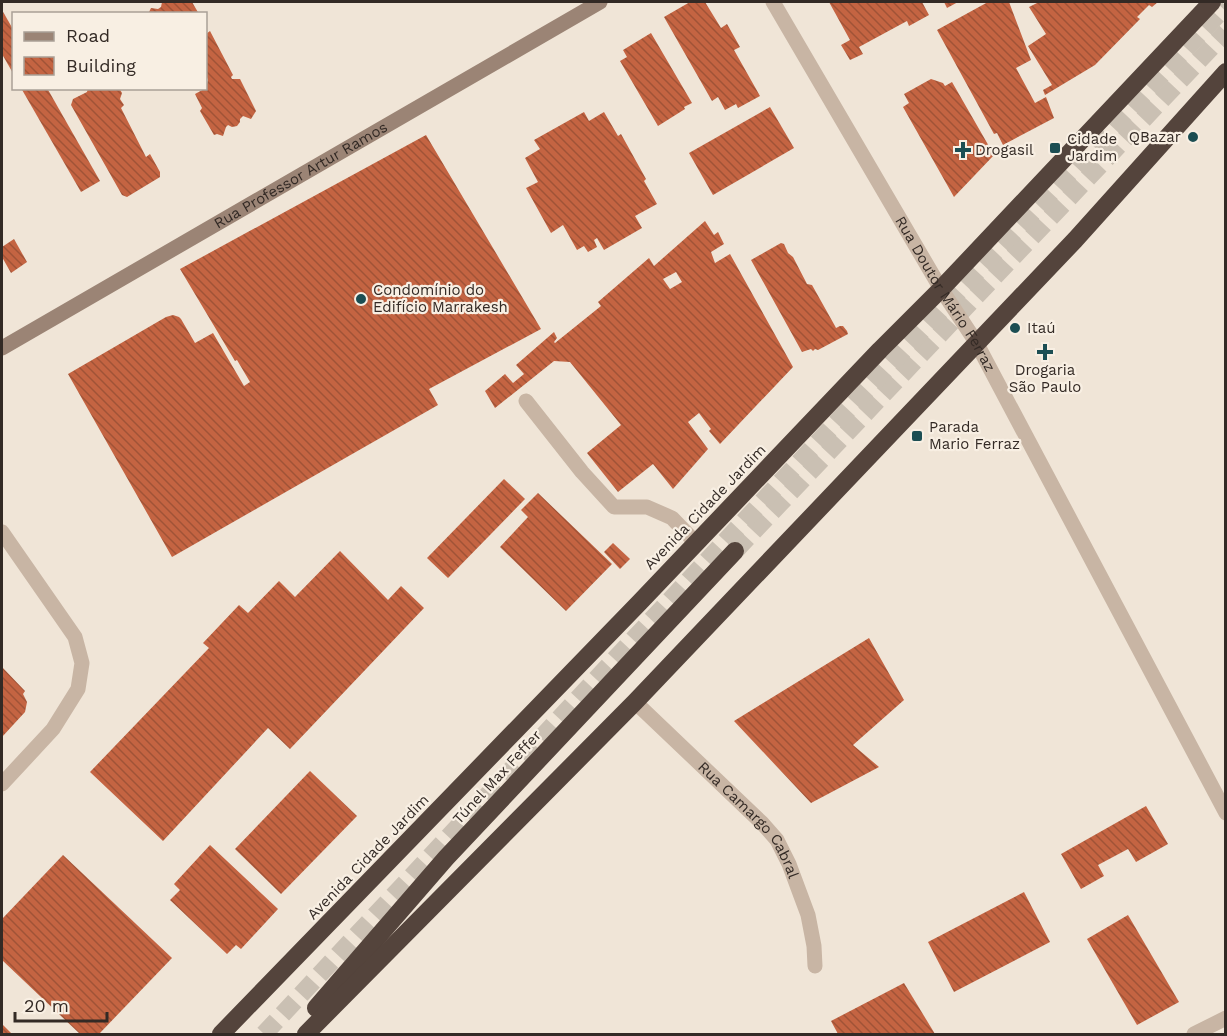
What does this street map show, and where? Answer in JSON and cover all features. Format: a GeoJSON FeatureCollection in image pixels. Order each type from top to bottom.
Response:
{"type":"FeatureCollection","features":[{"type":"Feature","properties":{"kind":"highway","name":"Avenida Cidade Jardim"},"geometry":{"type":"LineString","coordinates":[[221,1035],[941,289],[1212,2]]}},
{"type":"Feature","properties":{"kind":"highway"},"geometry":{"type":"LineString","coordinates":[[306,1035],[635,702],[1075,240],[1226,72]]}},
{"type":"Feature","properties":{"kind":"highway","name":"Túnel Max Feffer"},"geometry":{"type":"LineString","coordinates":[[294,1035],[446,858],[735,551]]}},
{"type":"Feature","properties":{"kind":"street","name":"Rua Professor Artur Ramos"},"geometry":{"type":"LineString","coordinates":[[2,348],[600,2]]}},
{"type":"Feature","properties":{"kind":"street","name":"Rua Doutor Mário Ferraz"},"geometry":{"type":"LineString","coordinates":[[773,2],[941,289],[976,342],[1226,813]]}},
{"type":"Feature","properties":{"kind":"street"},"geometry":{"type":"LineString","coordinates":[[526,401],[582,472],[614,507],[647,507],[672,518],[696,543]]}},
{"type":"Feature","properties":{"kind":"street"},"geometry":{"type":"LineString","coordinates":[[2,532],[75,637],[81,663],[78,689],[54,729],[2,784]]}},
{"type":"Feature","properties":{"kind":"street","name":"Rua Camargo Cabral"},"geometry":{"type":"LineString","coordinates":[[635,702],[777,840],[789,864],[808,915],[814,946],[814,966]]}},
{"type":"Feature","properties":{"kind":"street"},"geometry":{"type":"LineString","coordinates":[[1194,1035],[1226,1018]]}},
{"type":"Feature","properties":{"kind":"building"},"geometry":{"type":"Polygon","coordinates":[[[162,2],[192,2],[198,12],[149,12],[151,8],[161,7],[162,2]]]}},
{"type":"Feature","properties":{"kind":"building"},"geometry":{"type":"Polygon","coordinates":[[[690,2],[705,2],[721,28],[727,24],[740,47],[734,50],[760,96],[738,108],[736,104],[725,110],[718,97],[712,101],[664,17],[690,2]]]}},
{"type":"Feature","properties":{"kind":"building"},"geometry":{"type":"Polygon","coordinates":[[[829,2],[922,2],[929,15],[909,26],[907,21],[859,47],[863,54],[850,60],[841,45],[850,40],[829,2]]]}},
{"type":"Feature","properties":{"kind":"building"},"geometry":{"type":"Polygon","coordinates":[[[944,2],[958,2],[947,8],[944,2]]]}},
{"type":"Feature","properties":{"kind":"building"},"geometry":{"type":"Polygon","coordinates":[[[988,2],[1009,2],[1031,60],[1016,68],[1035,103],[1046,97],[1054,118],[1003,145],[997,133],[994,134],[937,30],[988,2]]]}},
{"type":"Feature","properties":{"kind":"building"},"geometry":{"type":"Polygon","coordinates":[[[1039,2],[1158,2],[1152,7],[1149,5],[1137,17],[1140,19],[1095,65],[1045,95],[1043,90],[1052,85],[1028,46],[1046,34],[1029,7],[1039,2]]]}},
{"type":"Feature","properties":{"kind":"building"},"geometry":{"type":"Polygon","coordinates":[[[2,10],[12,28],[12,72],[2,54],[2,10]]]}},
{"type":"Feature","properties":{"kind":"building"},"geometry":{"type":"Polygon","coordinates":[[[210,31],[233,75],[232,79],[240,79],[256,111],[251,119],[243,116],[237,126],[228,125],[223,136],[214,135],[200,111],[202,108],[195,94],[207,90],[207,33],[210,31]]]}},
{"type":"Feature","properties":{"kind":"building"},"geometry":{"type":"Polygon","coordinates":[[[651,33],[692,103],[658,126],[620,61],[627,57],[623,50],[651,33]]]}},
{"type":"Feature","properties":{"kind":"building"},"geometry":{"type":"Polygon","coordinates":[[[931,79],[945,86],[952,82],[994,155],[954,197],[903,107],[909,103],[904,94],[931,79]]]}},
{"type":"Feature","properties":{"kind":"building"},"geometry":{"type":"Polygon","coordinates":[[[22,90],[48,90],[100,181],[81,192],[22,90]]]}},
{"type":"Feature","properties":{"kind":"building"},"geometry":{"type":"Polygon","coordinates":[[[88,90],[120,90],[122,93],[120,99],[124,105],[121,108],[146,157],[150,154],[160,172],[160,177],[127,197],[122,195],[71,105],[73,99],[88,90]]]}},
{"type":"Feature","properties":{"kind":"building"},"geometry":{"type":"Polygon","coordinates":[[[770,107],[794,148],[713,195],[689,153],[770,107]]]}},
{"type":"Feature","properties":{"kind":"building"},"geometry":{"type":"Polygon","coordinates":[[[584,112],[589,121],[604,112],[618,136],[621,134],[657,204],[635,216],[642,228],[604,250],[597,238],[594,240],[597,247],[588,252],[584,246],[577,250],[563,225],[551,233],[526,188],[538,182],[525,158],[540,149],[534,140],[584,112]]]}},
{"type":"Feature","properties":{"kind":"building","name":"Condomínio do Edifício Marrakesh"},"geometry":{"type":"Polygon","coordinates":[[[426,135],[541,329],[429,389],[438,405],[172,557],[68,374],[173,315],[181,319],[195,343],[213,333],[244,386],[250,382],[180,269],[426,135]]]}},
{"type":"Feature","properties":{"kind":"building"},"geometry":{"type":"Polygon","coordinates":[[[705,221],[714,235],[718,232],[724,244],[711,252],[715,263],[730,254],[793,367],[720,444],[709,431],[711,429],[699,413],[688,422],[708,449],[673,489],[653,464],[618,492],[587,453],[621,425],[570,362],[554,361],[495,408],[485,391],[505,374],[513,383],[524,374],[516,365],[554,332],[557,338],[555,343],[601,306],[598,302],[649,258],[654,266],[705,221]],[[676,272],[663,279],[670,289],[682,282],[676,272]]]}},
{"type":"Feature","properties":{"kind":"building"},"geometry":{"type":"Polygon","coordinates":[[[14,239],[27,262],[11,273],[2,257],[2,247],[14,239]]]}},
{"type":"Feature","properties":{"kind":"building"},"geometry":{"type":"Polygon","coordinates":[[[781,243],[793,257],[807,284],[812,285],[836,328],[843,326],[847,331],[848,334],[818,350],[811,349],[802,352],[751,260],[781,243]]]}},
{"type":"Feature","properties":{"kind":"building"},"geometry":{"type":"Polygon","coordinates":[[[504,479],[525,499],[448,578],[427,558],[504,479]]]}},
{"type":"Feature","properties":{"kind":"building"},"geometry":{"type":"Polygon","coordinates":[[[538,493],[612,564],[566,611],[500,547],[528,517],[521,510],[538,493]]]}},
{"type":"Feature","properties":{"kind":"building"},"geometry":{"type":"Polygon","coordinates":[[[613,543],[630,559],[620,569],[604,552],[613,543]]]}},
{"type":"Feature","properties":{"kind":"building"},"geometry":{"type":"Polygon","coordinates":[[[340,551],[388,600],[401,586],[424,608],[290,749],[268,728],[163,841],[90,772],[209,648],[203,643],[239,605],[248,613],[279,581],[295,597],[340,551]]]}},
{"type":"Feature","properties":{"kind":"building"},"geometry":{"type":"Polygon","coordinates":[[[869,638],[904,700],[853,745],[879,767],[811,803],[734,721],[869,638]]]}},
{"type":"Feature","properties":{"kind":"building"},"geometry":{"type":"Polygon","coordinates":[[[2,667],[25,691],[23,694],[27,702],[25,712],[2,737],[2,667]]]}},
{"type":"Feature","properties":{"kind":"building"},"geometry":{"type":"Polygon","coordinates":[[[310,771],[357,816],[281,894],[235,849],[310,771]]]}},
{"type":"Feature","properties":{"kind":"building"},"geometry":{"type":"Polygon","coordinates":[[[1146,806],[1168,844],[1136,862],[1128,849],[1098,865],[1104,876],[1081,889],[1061,854],[1146,806]]]}},
{"type":"Feature","properties":{"kind":"building"},"geometry":{"type":"Polygon","coordinates":[[[210,845],[278,909],[241,949],[236,945],[227,954],[170,900],[180,890],[174,884],[210,845]]]}},
{"type":"Feature","properties":{"kind":"building"},"geometry":{"type":"Polygon","coordinates":[[[63,855],[172,958],[99,1034],[80,1034],[2,960],[2,919],[63,855]]]}},
{"type":"Feature","properties":{"kind":"building"},"geometry":{"type":"Polygon","coordinates":[[[1024,892],[1050,942],[954,992],[928,942],[1024,892]]]}},
{"type":"Feature","properties":{"kind":"building"},"geometry":{"type":"Polygon","coordinates":[[[1128,915],[1179,1002],[1137,1025],[1087,939],[1128,915]]]}},
{"type":"Feature","properties":{"kind":"building"},"geometry":{"type":"Polygon","coordinates":[[[904,983],[935,1034],[838,1034],[831,1021],[904,983]]]}},
{"type":"Feature","properties":{"kind":"building"},"geometry":{"type":"Polygon","coordinates":[[[2,1024],[12,1034],[2,1034],[2,1024]]]}},
{"type":"Feature","properties":{"kind":"tunnel"},"geometry":{"type":"LineString","coordinates":[[264,1034],[1226,6]]}},
{"type":"Feature","properties":{"kind":"tunnel"},"geometry":{"type":"LineString","coordinates":[[735,551],[1226,32]]}},
{"type":"Feature","properties":{"kind":"place","name":"QBazar"},"geometry":{"type":"Point","coordinates":[1193,137]}},
{"type":"Feature","properties":{"kind":"place","name":"Cidade Jardim"},"geometry":{"type":"Point","coordinates":[1055,148]}},
{"type":"Feature","properties":{"kind":"place","name":"Drogasil"},"geometry":{"type":"Point","coordinates":[963,150]}},
{"type":"Feature","properties":{"kind":"place","name":"Condomínio do Edifício Marrakesh"},"geometry":{"type":"Point","coordinates":[361,299]}},
{"type":"Feature","properties":{"kind":"place","name":"Itaú"},"geometry":{"type":"Point","coordinates":[1015,328]}},
{"type":"Feature","properties":{"kind":"place","name":"Drogaria São Paulo"},"geometry":{"type":"Point","coordinates":[1045,352]}},
{"type":"Feature","properties":{"kind":"place","name":"Parada Mario Ferraz"},"geometry":{"type":"Point","coordinates":[917,436]}}]}
